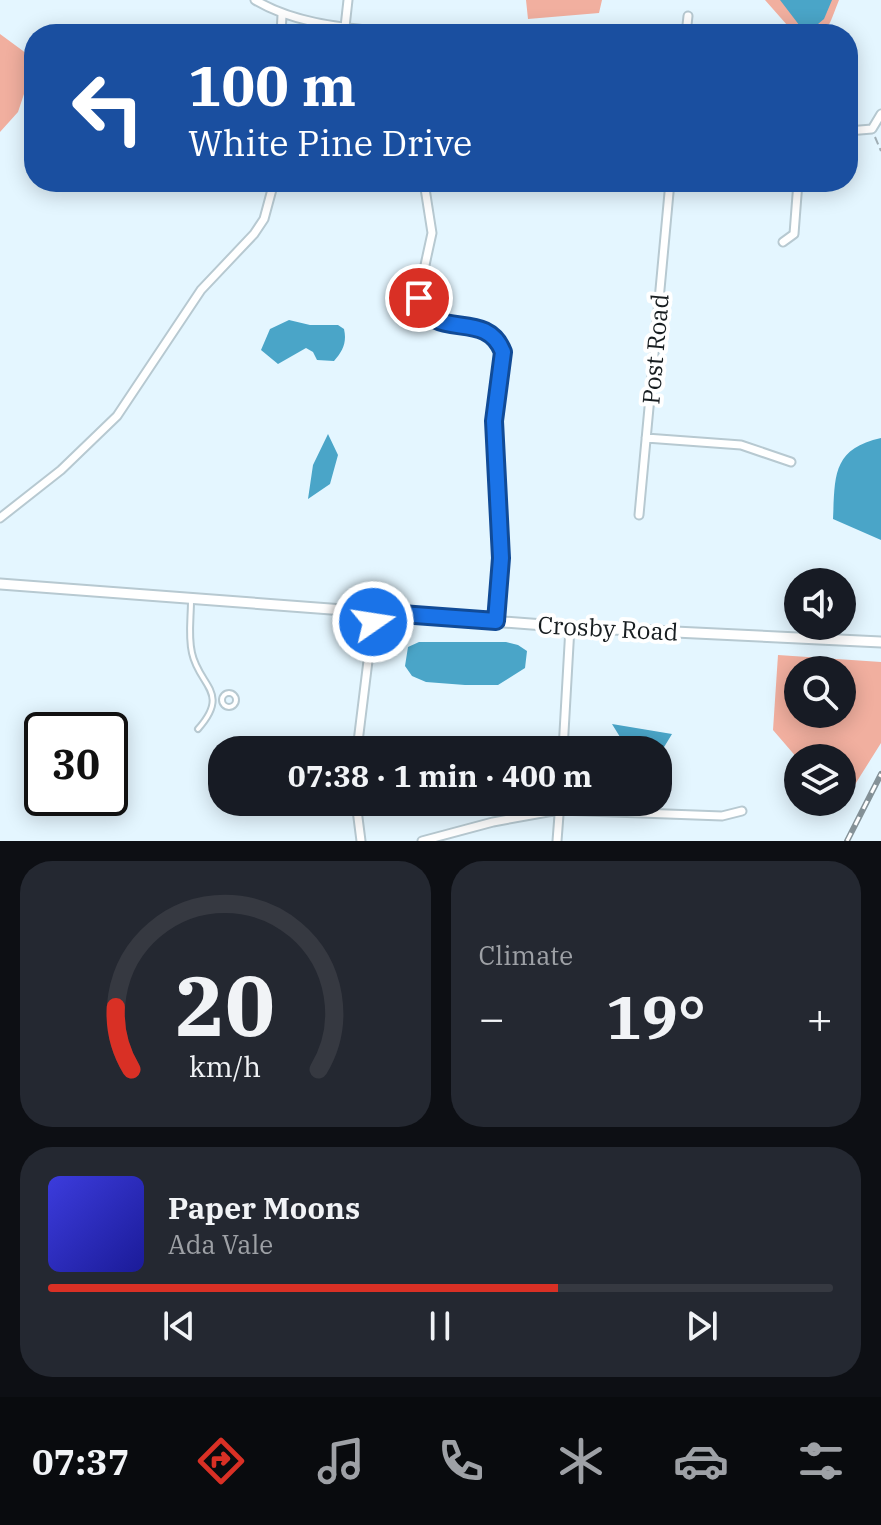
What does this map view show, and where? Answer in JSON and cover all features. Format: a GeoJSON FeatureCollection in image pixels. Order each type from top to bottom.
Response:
{"type":"FeatureCollection","features":[{"type":"Feature","properties":{"kind":"street"},"geometry":{"type":"LineString","coordinates":[[255,0],[282,15],[329,24]]}},
{"type":"Feature","properties":{"kind":"street"},"geometry":{"type":"LineString","coordinates":[[345,24],[348,0]]}},
{"type":"Feature","properties":{"kind":"street"},"geometry":{"type":"LineString","coordinates":[[282,15],[282,24]]}},
{"type":"Feature","properties":{"kind":"street"},"geometry":{"type":"LineString","coordinates":[[687,24],[688,16]]}},
{"type":"Feature","properties":{"kind":"street"},"geometry":{"type":"LineString","coordinates":[[858,130],[872,129],[881,114]]}},
{"type":"Feature","properties":{"kind":"street"},"geometry":{"type":"LineString","coordinates":[[0,518],[61,470],[117,416],[201,290],[254,234],[264,219],[271,192]]}},
{"type":"Feature","properties":{"kind":"street"},"geometry":{"type":"LineString","coordinates":[[426,192],[432,233],[420,288],[421,307],[435,321],[487,330],[500,343],[503,352],[494,421],[501,558],[496,621]]}},
{"type":"Feature","properties":{"kind":"street","name":"Post Road"},"geometry":{"type":"LineString","coordinates":[[639,515],[669,192]]}},
{"type":"Feature","properties":{"kind":"street"},"geometry":{"type":"LineString","coordinates":[[783,242],[794,234],[797,192]]}},
{"type":"Feature","properties":{"kind":"street"},"geometry":{"type":"LineString","coordinates":[[646,438],[741,445],[791,462]]}},
{"type":"Feature","properties":{"kind":"street","name":"Crosby Road"},"geometry":{"type":"LineString","coordinates":[[0,584],[570,627],[881,642]]}},
{"type":"Feature","properties":{"kind":"street"},"geometry":{"type":"LineString","coordinates":[[359,736],[374,612]]}},
{"type":"Feature","properties":{"kind":"street"},"geometry":{"type":"LineString","coordinates":[[564,736],[570,627]]}},
{"type":"Feature","properties":{"kind":"street"},"geometry":{"type":"LineString","coordinates":[[672,813],[722,816],[742,811]]}},
{"type":"Feature","properties":{"kind":"street"},"geometry":{"type":"LineString","coordinates":[[358,816],[361,841]]}},
{"type":"Feature","properties":{"kind":"street"},"geometry":{"type":"LineString","coordinates":[[422,841],[518,816]]}},
{"type":"Feature","properties":{"kind":"street"},"geometry":{"type":"LineString","coordinates":[[557,841],[558,816]]}},
{"type":"Feature","properties":{"kind":"lane"},"geometry":{"type":"LineString","coordinates":[[191,599],[192,655],[213,699],[208,718],[198,729]]}},
{"type":"Feature","properties":{"kind":"lane"},"geometry":{"type":"LineString","coordinates":[[213,699],[221,700]]}},
{"type":"Feature","properties":{"kind":"path"},"geometry":{"type":"LineString","coordinates":[[872,129],[881,151]]}},
{"type":"Feature","properties":{"kind":"shaded area"},"geometry":{"type":"Polygon","coordinates":[[[526,0],[602,0],[599,13],[528,19],[526,0]]]}},
{"type":"Feature","properties":{"kind":"shaded area"},"geometry":{"type":"Polygon","coordinates":[[[765,0],[839,0],[830,24],[786,24],[765,0]]]}},
{"type":"Feature","properties":{"kind":"shaded area"},"geometry":{"type":"Polygon","coordinates":[[[0,34],[24,52],[24,94],[18,112],[0,132],[0,34]]]}},
{"type":"Feature","properties":{"kind":"shaded area"},"geometry":{"type":"Polygon","coordinates":[[[778,655],[793,656],[784,656],[784,728],[856,728],[856,660],[881,662],[881,743],[856,783],[856,744],[785,744],[773,730],[778,655]]]}},
{"type":"Feature","properties":{"kind":"water"},"geometry":{"type":"Polygon","coordinates":[[[780,0],[832,0],[824,19],[818,24],[798,24],[780,0]]]}},
{"type":"Feature","properties":{"kind":"water"},"geometry":{"type":"Polygon","coordinates":[[[289,320],[310,325],[338,325],[344,329],[345,342],[340,354],[334,361],[317,360],[313,352],[306,348],[278,364],[261,350],[270,329],[289,320]]]}},
{"type":"Feature","properties":{"kind":"water"},"geometry":{"type":"Polygon","coordinates":[[[328,434],[338,455],[330,484],[308,499],[313,465],[328,434]]]}},
{"type":"Feature","properties":{"kind":"water"},"geometry":{"type":"Polygon","coordinates":[[[881,438],[881,540],[833,519],[839,466],[853,449],[881,438]]]}},
{"type":"Feature","properties":{"kind":"water"},"geometry":{"type":"Polygon","coordinates":[[[419,642],[506,642],[527,651],[525,668],[498,685],[426,682],[412,676],[405,666],[408,647],[419,642]]]}},
{"type":"Feature","properties":{"kind":"water"},"geometry":{"type":"Polygon","coordinates":[[[612,724],[672,734],[671,736],[619,736],[612,724]]]}},
{"type":"Feature","properties":{"kind":"railway"},"geometry":{"type":"LineString","coordinates":[[847,841],[881,774]]}},
{"type":"Feature","properties":{"kind":"route"},"geometry":{"type":"LineString","coordinates":[[373,622],[374,612],[496,621],[501,558],[494,421],[503,352],[500,343],[487,330],[435,321],[421,307],[419,298]]}}]}
